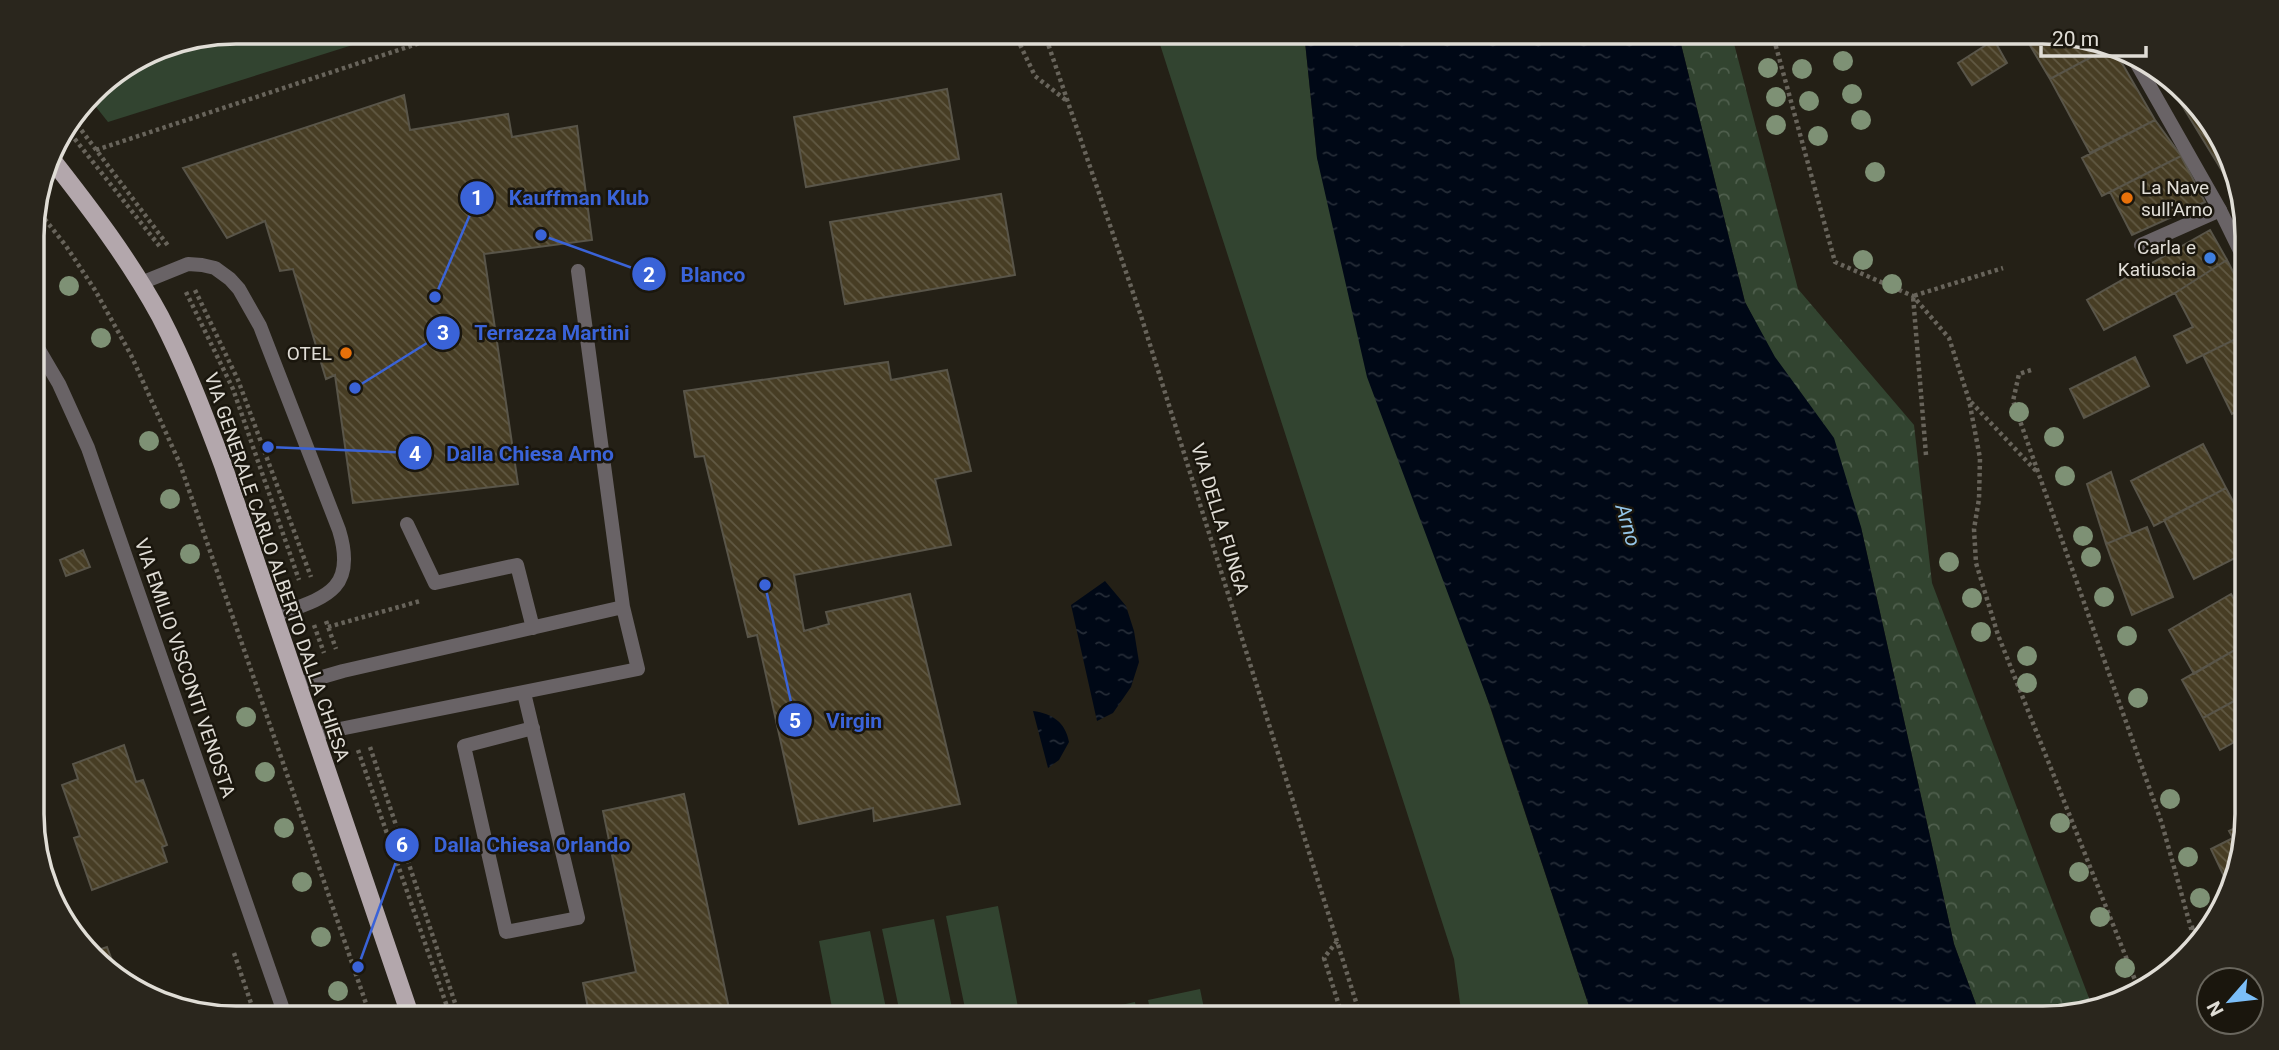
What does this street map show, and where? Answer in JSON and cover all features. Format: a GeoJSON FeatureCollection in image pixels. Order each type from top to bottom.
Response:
{"type":"FeatureCollection","features":[{"type":"Feature","properties":{"kind":"main road","name":"VIA GENERALE CARLO ALBERTO DALLA CHIESA"},"geometry":{"type":"LineString","coordinates":[[57,166],[103,225],[141,283],[193,387],[223,465],[407,1006]]}},
{"type":"Feature","properties":{"kind":"street"},"geometry":{"type":"LineString","coordinates":[[2142,72],[2235,240]]}},
{"type":"Feature","properties":{"kind":"street"},"geometry":{"type":"LineString","coordinates":[[2141,245],[2220,209]]}},
{"type":"Feature","properties":{"kind":"street"},"geometry":{"type":"LineString","coordinates":[[141,283],[183,266],[202,265],[215,268],[230,279],[251,307],[260,326],[345,550],[345,570],[341,578],[319,600],[275,616]]}},
{"type":"Feature","properties":{"kind":"street"},"geometry":{"type":"LineString","coordinates":[[315,734],[638,669],[623,607],[578,271]]}},
{"type":"Feature","properties":{"kind":"street","name":"VIA EMILIO VISCONTI VENOSTA"},"geometry":{"type":"LineString","coordinates":[[44,358],[59,384],[88,448],[282,1006]]}},
{"type":"Feature","properties":{"kind":"street"},"geometry":{"type":"LineString","coordinates":[[407,524],[435,583],[517,565],[533,628]]}},
{"type":"Feature","properties":{"kind":"street"},"geometry":{"type":"LineString","coordinates":[[298,684],[343,671],[623,607]]}},
{"type":"Feature","properties":{"kind":"street"},"geometry":{"type":"LineString","coordinates":[[524,693],[533,728],[578,918],[506,932],[464,746],[533,728]]}},
{"type":"Feature","properties":{"kind":"path"},"geometry":{"type":"LineString","coordinates":[[96,150],[417,44]]}},
{"type":"Feature","properties":{"kind":"path"},"geometry":{"type":"LineString","coordinates":[[1020,44],[1035,76],[1068,101]]}},
{"type":"Feature","properties":{"kind":"path","name":"VIA DELLA FUNGA"},"geometry":{"type":"LineString","coordinates":[[1048,44],[1141,316],[1357,1006]]}},
{"type":"Feature","properties":{"kind":"path"},"geometry":{"type":"LineString","coordinates":[[1775,44],[1835,262],[1913,296],[1949,338],[1969,400],[1980,458],[1979,499],[1974,529],[1976,563],[1998,635],[2136,982]]}},
{"type":"Feature","properties":{"kind":"path"},"geometry":{"type":"LineString","coordinates":[[79,127],[183,266],[239,380],[343,671]]}},
{"type":"Feature","properties":{"kind":"path"},"geometry":{"type":"LineString","coordinates":[[44,219],[95,290],[131,355],[180,464],[366,1006]]}},
{"type":"Feature","properties":{"kind":"path"},"geometry":{"type":"LineString","coordinates":[[1913,296],[2003,268]]}},
{"type":"Feature","properties":{"kind":"path"},"geometry":{"type":"LineString","coordinates":[[1913,296],[1926,455]]}},
{"type":"Feature","properties":{"kind":"path"},"geometry":{"type":"LineString","coordinates":[[2031,370],[2019,374],[2014,401],[2162,824],[2193,934]]}},
{"type":"Feature","properties":{"kind":"path"},"geometry":{"type":"LineString","coordinates":[[1969,400],[2040,475]]}},
{"type":"Feature","properties":{"kind":"path"},"geometry":{"type":"LineString","coordinates":[[328,627],[427,599],[435,583]]}},
{"type":"Feature","properties":{"kind":"path"},"geometry":{"type":"LineString","coordinates":[[362,724],[456,1006]]}},
{"type":"Feature","properties":{"kind":"path"},"geometry":{"type":"LineString","coordinates":[[2191,928],[2198,927]]}},
{"type":"Feature","properties":{"kind":"path"},"geometry":{"type":"LineString","coordinates":[[1337,941],[1324,958],[1339,1006]]}},
{"type":"Feature","properties":{"kind":"green space"},"geometry":{"type":"Polygon","coordinates":[[[236,44],[356,44],[108,122],[95,106],[109,92],[151,64],[186,50],[236,44]]]}},
{"type":"Feature","properties":{"kind":"green space"},"geometry":{"type":"Polygon","coordinates":[[[1160,44],[1305,44],[1317,158],[1490,707],[1589,1006],[1460,1006],[1454,959],[1160,44]]]}},
{"type":"Feature","properties":{"kind":"green space"},"geometry":{"type":"Polygon","coordinates":[[[1681,44],[1734,44],[1798,289],[1914,425],[1932,583],[2090,1000],[2055,1006],[1977,1006],[1954,944],[1861,527],[1745,302],[1681,44]]]}},
{"type":"Feature","properties":{"kind":"green space"},"geometry":{"type":"Polygon","coordinates":[[[998,906],[1018,1006],[965,1006],[946,916],[998,906]]]}},
{"type":"Feature","properties":{"kind":"green space"},"geometry":{"type":"Polygon","coordinates":[[[934,919],[952,1006],[898,1006],[882,929],[934,919]]]}},
{"type":"Feature","properties":{"kind":"green space"},"geometry":{"type":"Polygon","coordinates":[[[870,931],[886,1006],[832,1006],[819,941],[870,931]]]}},
{"type":"Feature","properties":{"kind":"green space"},"geometry":{"type":"Polygon","coordinates":[[[1200,989],[1204,1006],[1149,1006],[1148,1000],[1200,989]]]}},
{"type":"Feature","properties":{"kind":"green space"},"geometry":{"type":"Polygon","coordinates":[[[1135,1002],[1136,1006],[1116,1006],[1135,1002]]]}},
{"type":"Feature","properties":{"kind":"water","name":"Arno"},"geometry":{"type":"Polygon","coordinates":[[[1305,44],[1681,44],[1745,302],[1775,357],[1834,438],[1861,527],[1954,944],[1977,1006],[1589,1006],[1490,706],[1367,377],[1317,158],[1305,44]]]}},
{"type":"Feature","properties":{"kind":"water"},"geometry":{"type":"Polygon","coordinates":[[[1105,581],[1126,606],[1134,631],[1139,662],[1131,687],[1113,713],[1097,721],[1071,605],[1105,581]]]}},
{"type":"Feature","properties":{"kind":"water"},"geometry":{"type":"Polygon","coordinates":[[[1033,711],[1057,720],[1069,742],[1059,760],[1048,768],[1033,711]]]}},
{"type":"Feature","properties":{"kind":"building"},"geometry":{"type":"Polygon","coordinates":[[[1988,44],[1996,44],[2007,63],[1972,85],[1958,63],[1988,44]]]}},
{"type":"Feature","properties":{"kind":"building"},"geometry":{"type":"Polygon","coordinates":[[[2029,44],[2080,47],[2100,53],[2050,79],[2029,44]]]}},
{"type":"Feature","properties":{"kind":"building"},"geometry":{"type":"Polygon","coordinates":[[[2100,53],[2116,58],[2120,60],[2155,120],[2090,153],[2050,79],[2100,53]]]}},
{"type":"Feature","properties":{"kind":"building"},"geometry":{"type":"Polygon","coordinates":[[[947,89],[959,159],[806,187],[794,117],[947,89]]]}},
{"type":"Feature","properties":{"kind":"building"},"geometry":{"type":"Polygon","coordinates":[[[404,95],[410,130],[508,114],[512,137],[577,126],[592,240],[484,254],[518,484],[353,503],[335,375],[326,379],[293,269],[280,271],[265,221],[227,238],[183,168],[404,95]]]}},
{"type":"Feature","properties":{"kind":"building"},"geometry":{"type":"Polygon","coordinates":[[[2179,100],[2209,140],[2226,177],[2179,100]]]}},
{"type":"Feature","properties":{"kind":"building"},"geometry":{"type":"Polygon","coordinates":[[[2155,120],[2181,156],[2102,196],[2082,158],[2155,120]]]}},
{"type":"Feature","properties":{"kind":"building"},"geometry":{"type":"Polygon","coordinates":[[[2181,156],[2205,202],[2132,235],[2110,192],[2181,156]]]}},
{"type":"Feature","properties":{"kind":"building"},"geometry":{"type":"Polygon","coordinates":[[[1001,194],[1015,275],[845,304],[830,222],[1001,194]]]}},
{"type":"Feature","properties":{"kind":"building"},"geometry":{"type":"Polygon","coordinates":[[[2210,230],[2227,260],[2175,293],[2104,330],[2087,300],[2210,230]]]}},
{"type":"Feature","properties":{"kind":"building"},"geometry":{"type":"Polygon","coordinates":[[[2227,260],[2235,276],[2235,339],[2187,363],[2174,336],[2193,327],[2175,293],[2227,260]]]}},
{"type":"Feature","properties":{"kind":"building"},"geometry":{"type":"Polygon","coordinates":[[[2235,339],[2235,412],[2232,414],[2203,355],[2235,339]]]}},
{"type":"Feature","properties":{"kind":"building"},"geometry":{"type":"Polygon","coordinates":[[[2135,357],[2149,386],[2084,418],[2070,389],[2135,357]]]}},
{"type":"Feature","properties":{"kind":"building"},"geometry":{"type":"Polygon","coordinates":[[[888,362],[891,380],[947,370],[971,471],[935,479],[951,545],[794,575],[804,631],[829,624],[826,612],[910,594],[960,804],[874,821],[873,808],[799,824],[757,635],[748,637],[704,456],[695,457],[684,391],[888,362]]]}},
{"type":"Feature","properties":{"kind":"building"},"geometry":{"type":"Polygon","coordinates":[[[2203,444],[2226,488],[2154,526],[2131,481],[2203,444]]]}},
{"type":"Feature","properties":{"kind":"building"},"geometry":{"type":"Polygon","coordinates":[[[2111,472],[2131,534],[2106,544],[2087,484],[2111,472]]]}},
{"type":"Feature","properties":{"kind":"building"},"geometry":{"type":"Polygon","coordinates":[[[2226,488],[2235,505],[2235,558],[2194,579],[2164,520],[2226,488]]]}},
{"type":"Feature","properties":{"kind":"building"},"geometry":{"type":"Polygon","coordinates":[[[2147,527],[2173,597],[2132,615],[2106,544],[2147,527]]]}},
{"type":"Feature","properties":{"kind":"building"},"geometry":{"type":"Polygon","coordinates":[[[83,550],[90,567],[66,576],[60,560],[83,550]]]}},
{"type":"Feature","properties":{"kind":"building"},"geometry":{"type":"Polygon","coordinates":[[[2231,594],[2235,601],[2235,650],[2194,674],[2169,630],[2231,594]]]}},
{"type":"Feature","properties":{"kind":"building"},"geometry":{"type":"Polygon","coordinates":[[[2235,650],[2235,701],[2203,718],[2182,680],[2235,650]]]}},
{"type":"Feature","properties":{"kind":"building"},"geometry":{"type":"Polygon","coordinates":[[[2235,701],[2235,742],[2220,750],[2203,718],[2235,701]]]}},
{"type":"Feature","properties":{"kind":"building"},"geometry":{"type":"Polygon","coordinates":[[[124,745],[136,782],[143,780],[167,845],[162,847],[167,862],[92,890],[74,838],[80,836],[62,785],[78,779],[73,764],[124,745]]]}},
{"type":"Feature","properties":{"kind":"building"},"geometry":{"type":"Polygon","coordinates":[[[684,794],[728,1006],[588,1006],[583,983],[636,972],[603,811],[684,794]]]}},
{"type":"Feature","properties":{"kind":"building"},"geometry":{"type":"Polygon","coordinates":[[[2235,828],[2232,851],[2225,877],[2211,849],[2233,838],[2229,831],[2235,828]]]}},
{"type":"Feature","properties":{"kind":"building"},"geometry":{"type":"Polygon","coordinates":[[[107,947],[112,960],[100,950],[107,947]]]}},
{"type":"Feature","properties":{"kind":"place","name":"La Nave sull'Arno"},"geometry":{"type":"Point","coordinates":[2127,198]}},
{"type":"Feature","properties":{"kind":"place","name":"Blanco"},"geometry":{"type":"Point","coordinates":[541,235]}},
{"type":"Feature","properties":{"kind":"place","name":"Carla e Katiuscia"},"geometry":{"type":"Point","coordinates":[2210,258]}},
{"type":"Feature","properties":{"kind":"place","name":"Kauffman Klub"},"geometry":{"type":"Point","coordinates":[435,297]}},
{"type":"Feature","properties":{"kind":"place","name":"OTEL"},"geometry":{"type":"Point","coordinates":[346,353]}},
{"type":"Feature","properties":{"kind":"place","name":"Terrazza Martini"},"geometry":{"type":"Point","coordinates":[355,388]}},
{"type":"Feature","properties":{"kind":"place","name":"Dalla Chiesa Arno"},"geometry":{"type":"Point","coordinates":[268,447]}},
{"type":"Feature","properties":{"kind":"place","name":"Virgin"},"geometry":{"type":"Point","coordinates":[765,585]}},
{"type":"Feature","properties":{"kind":"place","name":"Dalla Chiesa Orlando"},"geometry":{"type":"Point","coordinates":[358,967]}}]}
